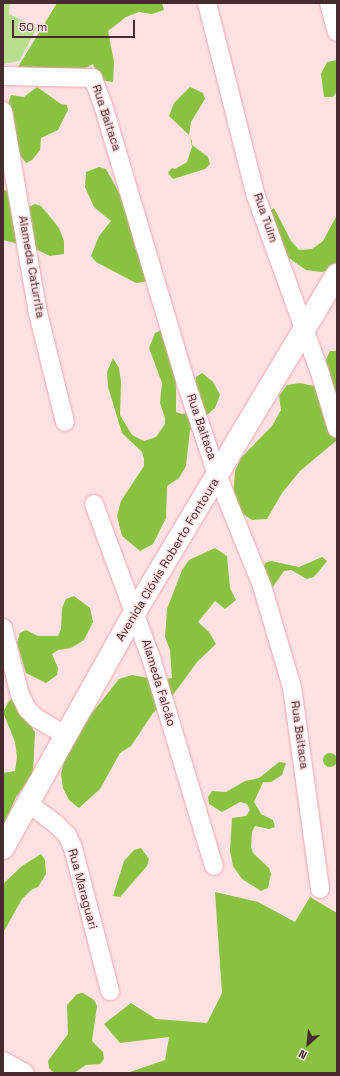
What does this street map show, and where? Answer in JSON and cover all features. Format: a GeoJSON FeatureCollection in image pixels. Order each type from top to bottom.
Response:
{"type":"FeatureCollection","features":[{"type":"Feature","properties":{"kind":"street","name":"Rua Tuim"},"geometry":{"type":"LineString","coordinates":[[207,3],[256,196],[305,332],[337,429]]}},
{"type":"Feature","properties":{"kind":"street"},"geometry":{"type":"LineString","coordinates":[[329,3],[337,32]]}},
{"type":"Feature","properties":{"kind":"street","name":"Rua Baitaca"},"geometry":{"type":"LineString","coordinates":[[3,76],[93,78],[103,105],[187,386],[218,477],[262,586],[292,687],[320,889]]}},
{"type":"Feature","properties":{"kind":"street","name":"Alameda Caturrita"},"geometry":{"type":"LineString","coordinates":[[3,111],[38,314],[64,422]]}},
{"type":"Feature","properties":{"kind":"street","name":"Avenida Clóvis Roberto Fontoura"},"geometry":{"type":"LineString","coordinates":[[5,840],[28,803],[135,612],[305,332],[337,275]]}},
{"type":"Feature","properties":{"kind":"street","name":"Alameda Falcão"},"geometry":{"type":"LineString","coordinates":[[94,504],[135,612],[214,866]]}},
{"type":"Feature","properties":{"kind":"street"},"geometry":{"type":"LineString","coordinates":[[3,628],[20,695],[27,709],[36,718],[65,735]]}},
{"type":"Feature","properties":{"kind":"street","name":"Rua Maraguari"},"geometry":{"type":"LineString","coordinates":[[28,803],[56,824],[67,835],[72,848],[110,991]]}},
{"type":"Feature","properties":{"kind":"street"},"geometry":{"type":"LineString","coordinates":[[3,1061],[25,1073]]}},
{"type":"Feature","properties":{"kind":"green space"},"geometry":{"type":"Polygon","coordinates":[[[3,3],[10,3],[9,14],[37,28],[19,61],[3,64],[3,3]]]}},
{"type":"Feature","properties":{"kind":"green space"},"geometry":{"type":"Polygon","coordinates":[[[57,3],[162,3],[164,10],[152,14],[139,12],[126,17],[108,31],[114,62],[113,82],[100,80],[93,64],[72,75],[15,72],[57,3]]]}},
{"type":"Feature","properties":{"kind":"green space"},"geometry":{"type":"Polygon","coordinates":[[[337,60],[337,91],[333,97],[324,97],[321,74],[327,62],[337,60]]]}},
{"type":"Feature","properties":{"kind":"green space"},"geometry":{"type":"Polygon","coordinates":[[[37,87],[61,104],[67,105],[68,110],[58,130],[41,138],[40,150],[32,160],[26,163],[20,155],[8,104],[11,95],[24,97],[37,87]]]}},
{"type":"Feature","properties":{"kind":"green space"},"geometry":{"type":"Polygon","coordinates":[[[190,87],[203,93],[205,99],[191,122],[189,135],[169,116],[174,103],[190,87]]]}},
{"type":"Feature","properties":{"kind":"green space"},"geometry":{"type":"Polygon","coordinates":[[[190,138],[192,145],[208,157],[210,164],[205,169],[173,179],[168,173],[172,168],[175,169],[187,162],[192,147],[190,138]]]}},
{"type":"Feature","properties":{"kind":"green space"},"geometry":{"type":"Polygon","coordinates":[[[99,167],[106,169],[127,207],[135,248],[151,281],[136,283],[96,262],[91,256],[99,236],[111,221],[94,207],[85,187],[86,172],[99,167]]]}},
{"type":"Feature","properties":{"kind":"green space"},"geometry":{"type":"Polygon","coordinates":[[[10,189],[25,209],[35,204],[41,206],[59,228],[64,241],[64,254],[50,256],[31,247],[3,240],[3,191],[10,189]]]}},
{"type":"Feature","properties":{"kind":"green space"},"geometry":{"type":"Polygon","coordinates":[[[274,208],[291,241],[299,250],[312,249],[323,241],[337,215],[336,269],[322,272],[306,270],[283,254],[266,214],[274,208]]]}},
{"type":"Feature","properties":{"kind":"green space"},"geometry":{"type":"Polygon","coordinates":[[[162,330],[176,369],[176,412],[182,414],[189,413],[196,377],[202,373],[213,382],[220,395],[215,408],[190,430],[186,466],[179,478],[167,486],[166,518],[153,544],[140,551],[122,536],[117,516],[121,501],[144,466],[144,459],[142,452],[122,433],[108,387],[107,372],[113,358],[119,368],[121,382],[120,415],[132,435],[144,441],[156,437],[165,424],[165,418],[160,403],[162,383],[149,348],[155,333],[162,330]]]}},
{"type":"Feature","properties":{"kind":"green space"},"geometry":{"type":"Polygon","coordinates":[[[330,351],[337,351],[337,440],[300,471],[282,493],[267,519],[252,520],[240,512],[233,500],[235,471],[241,458],[272,426],[281,410],[279,396],[287,385],[300,383],[314,386],[326,378],[324,364],[330,351]]]}},
{"type":"Feature","properties":{"kind":"green space"},"geometry":{"type":"Polygon","coordinates":[[[215,548],[227,556],[230,588],[236,600],[225,609],[215,601],[198,622],[209,632],[216,644],[197,662],[173,695],[153,713],[131,746],[120,753],[100,789],[79,808],[69,800],[63,788],[61,774],[64,761],[84,723],[119,679],[132,675],[159,680],[172,678],[170,650],[165,637],[167,609],[182,570],[189,560],[215,548]]]}},
{"type":"Feature","properties":{"kind":"green space"},"geometry":{"type":"Polygon","coordinates":[[[322,557],[327,561],[314,577],[307,579],[291,570],[284,571],[272,588],[263,570],[265,563],[271,561],[299,567],[322,557]]]}},
{"type":"Feature","properties":{"kind":"green space"},"geometry":{"type":"Polygon","coordinates":[[[74,596],[90,608],[93,622],[84,640],[71,648],[58,650],[52,654],[58,668],[57,675],[46,683],[26,673],[17,643],[20,633],[26,630],[38,636],[58,636],[61,629],[62,608],[66,599],[74,596]]]}},
{"type":"Feature","properties":{"kind":"green space"},"geometry":{"type":"Polygon","coordinates":[[[15,695],[35,733],[33,774],[16,797],[3,828],[3,773],[15,771],[17,757],[15,742],[3,712],[9,701],[15,695]]]}},
{"type":"Feature","properties":{"kind":"green space"},"geometry":{"type":"Polygon","coordinates":[[[330,753],[335,755],[337,760],[335,765],[330,767],[325,765],[323,760],[325,755],[330,753]]]}},
{"type":"Feature","properties":{"kind":"green space"},"geometry":{"type":"Polygon","coordinates":[[[279,762],[286,763],[282,775],[271,782],[263,782],[254,802],[261,814],[273,820],[275,827],[269,829],[255,826],[252,832],[251,847],[253,853],[269,868],[271,874],[268,888],[261,891],[242,879],[233,866],[230,851],[232,818],[246,816],[250,810],[247,804],[240,802],[222,812],[209,804],[208,797],[212,791],[226,792],[245,781],[259,778],[279,762]]]}},
{"type":"Feature","properties":{"kind":"green space"},"geometry":{"type":"Polygon","coordinates":[[[141,848],[149,859],[147,866],[120,897],[113,896],[124,861],[134,850],[141,848]]]}},
{"type":"Feature","properties":{"kind":"green space"},"geometry":{"type":"Polygon","coordinates":[[[41,854],[45,860],[46,874],[38,887],[31,890],[22,899],[3,933],[3,884],[22,866],[41,854]]]}},
{"type":"Feature","properties":{"kind":"green space"},"geometry":{"type":"Polygon","coordinates":[[[215,892],[258,902],[295,922],[310,897],[337,913],[337,1073],[127,1073],[165,1060],[169,1037],[120,1043],[104,1024],[131,1003],[156,1019],[207,1023],[222,993],[215,892]]]}},
{"type":"Feature","properties":{"kind":"green space"},"geometry":{"type":"Polygon","coordinates":[[[83,993],[94,1000],[97,1006],[92,1041],[103,1052],[104,1059],[100,1064],[86,1065],[74,1073],[54,1073],[49,1068],[48,1061],[68,1034],[67,1005],[77,994],[83,993]]]}}]}
